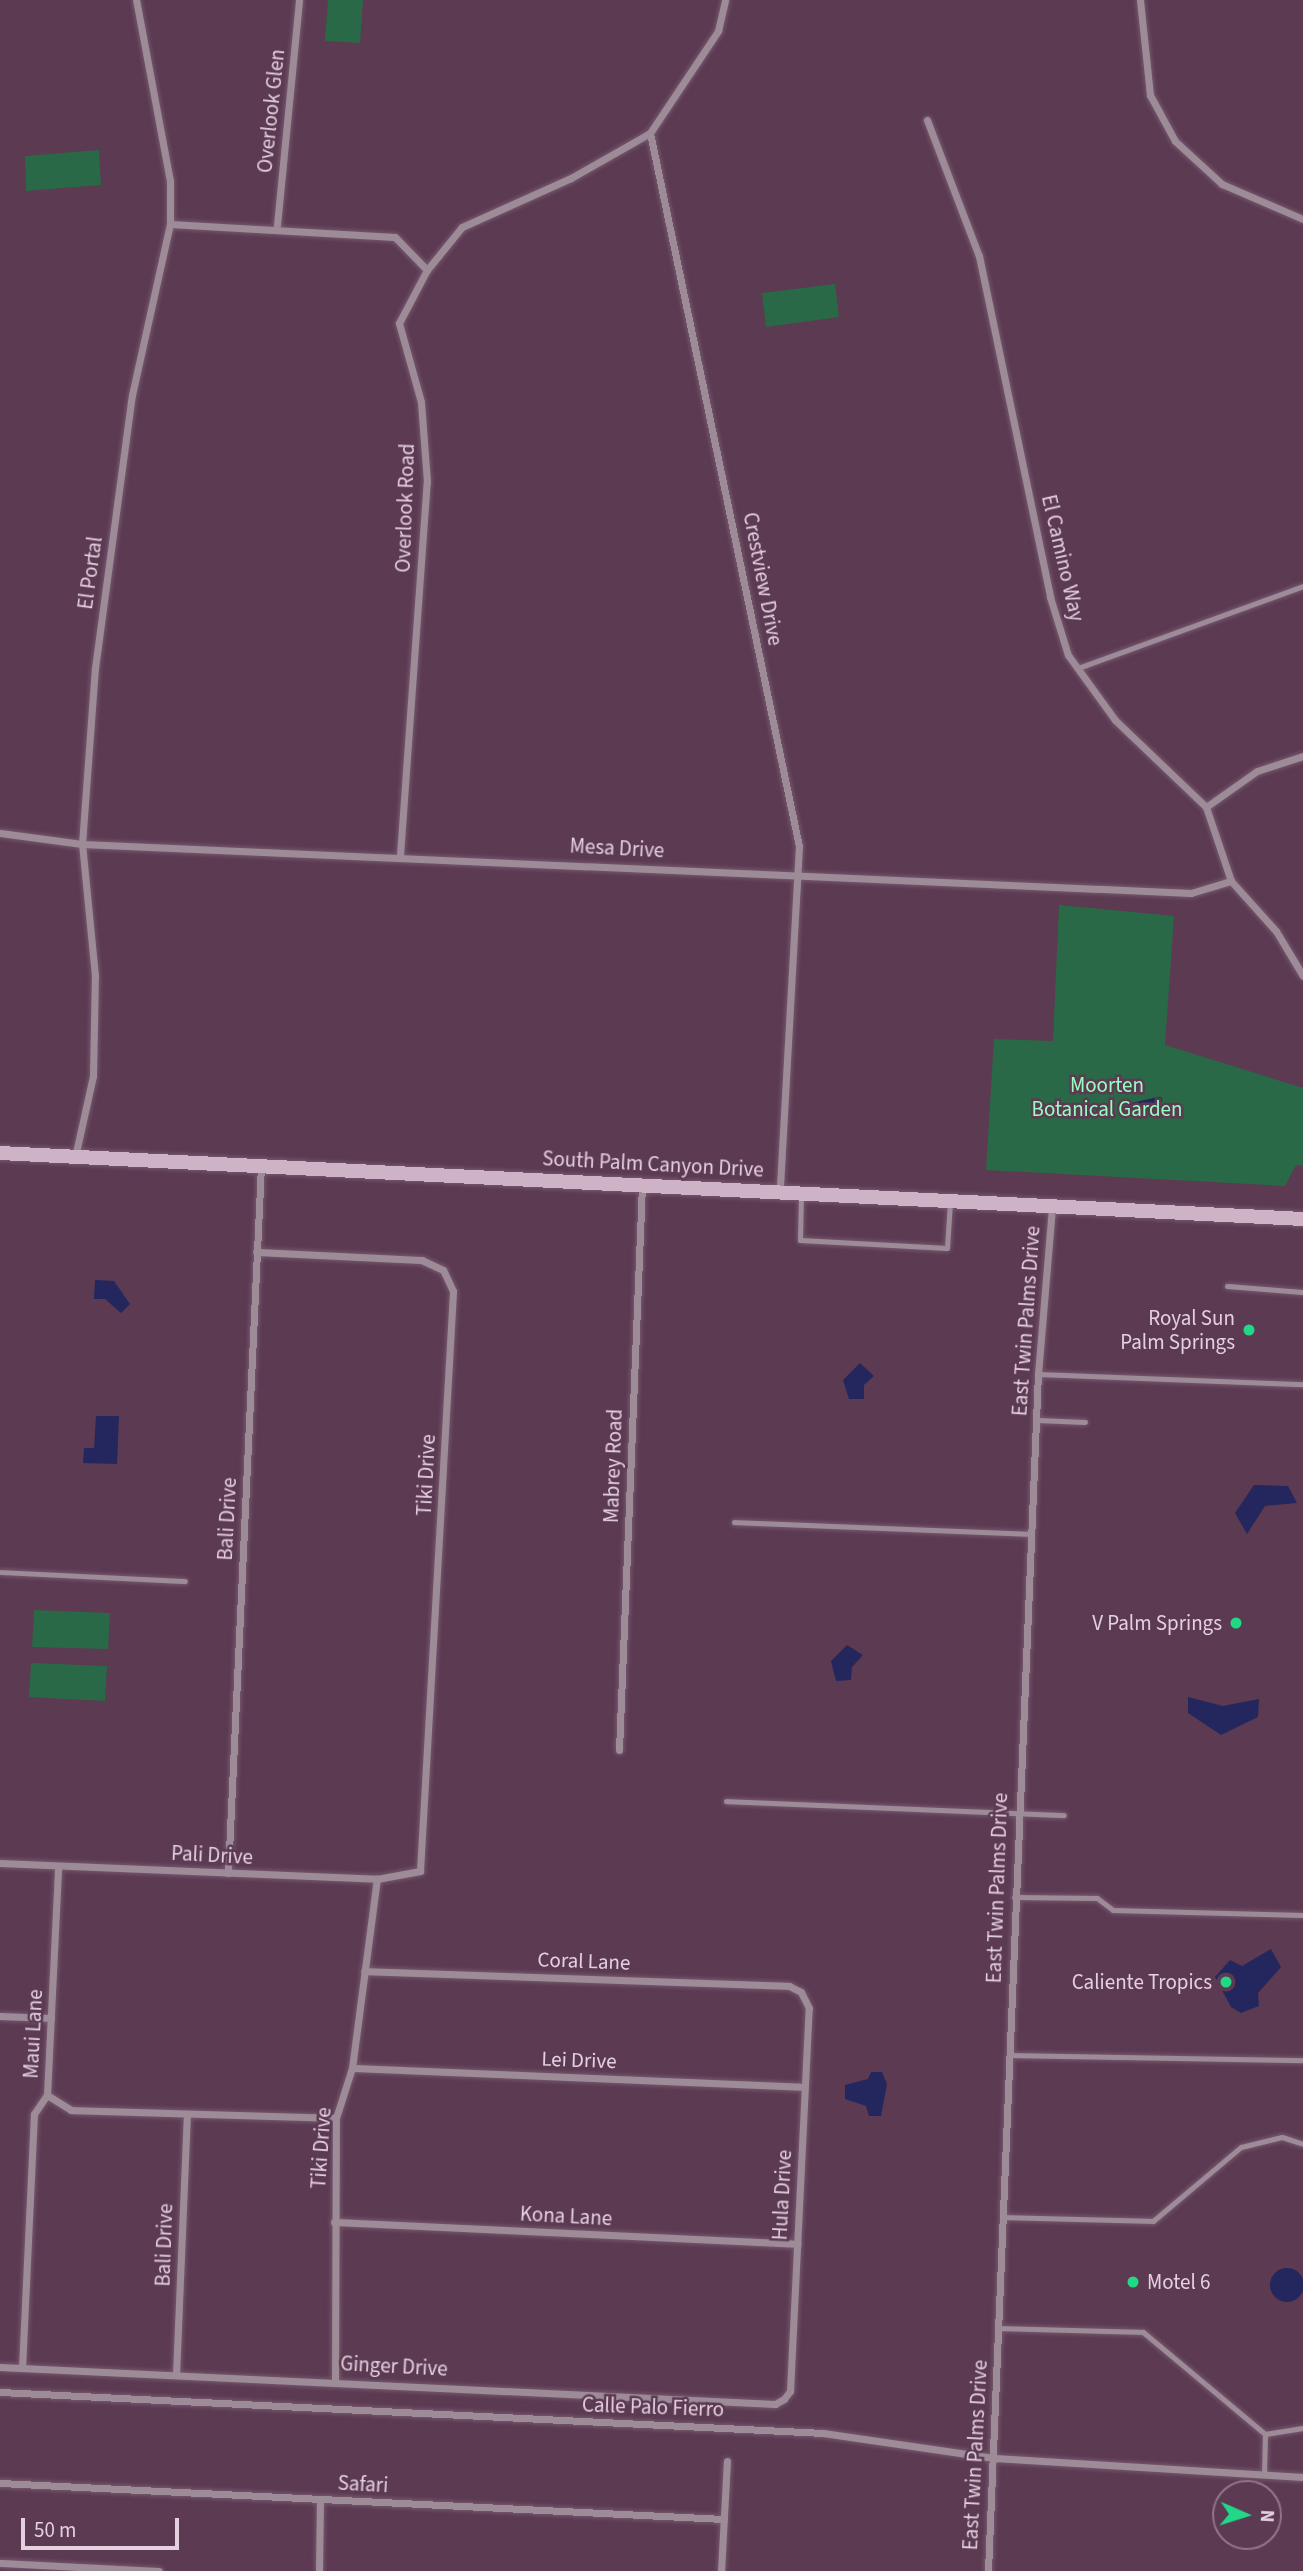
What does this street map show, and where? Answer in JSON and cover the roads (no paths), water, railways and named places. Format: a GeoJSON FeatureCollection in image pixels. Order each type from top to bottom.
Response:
{"type":"FeatureCollection","features":[{"type":"Feature","properties":{"kind":"street","name":"El Portal"},"geometry":{"type":"LineString","coordinates":[[75,1157],[93,1076],[95,976],[82,845],[95,668],[132,395],[170,224],[170,181],[136,0]]}},
{"type":"Feature","properties":{"kind":"street","name":"Overlook Glen"},"geometry":{"type":"LineString","coordinates":[[278,225],[299,0]]}},
{"type":"Feature","properties":{"kind":"street"},"geometry":{"type":"LineString","coordinates":[[649,133],[718,31],[725,0]]}},
{"type":"Feature","properties":{"kind":"street"},"geometry":{"type":"LineString","coordinates":[[1140,0],[1150,95],[1175,141],[1222,184],[1303,219]]}},
{"type":"Feature","properties":{"kind":"street","name":"El Camino Way"},"geometry":{"type":"LineString","coordinates":[[927,120],[979,256],[1049,597],[1078,668],[1115,720],[1206,807],[1231,881],[1276,931],[1303,976]]}},
{"type":"Feature","properties":{"kind":"street","name":"Overlook Road"},"geometry":{"type":"LineString","coordinates":[[400,855],[427,482],[421,402],[399,323],[427,270],[462,227],[571,178],[649,133]]}},
{"type":"Feature","properties":{"kind":"street","name":"Crestview Drive"},"geometry":{"type":"LineString","coordinates":[[649,133],[794,819],[798,874],[780,1191]]}},
{"type":"Feature","properties":{"kind":"street"},"geometry":{"type":"LineString","coordinates":[[170,224],[278,225],[395,236],[427,270]]}},
{"type":"Feature","properties":{"kind":"street"},"geometry":{"type":"LineString","coordinates":[[1206,807],[1257,771],[1303,757]]}},
{"type":"Feature","properties":{"kind":"street","name":"Mesa Drive"},"geometry":{"type":"LineString","coordinates":[[0,833],[82,845],[400,855],[1191,893],[1231,881]]}},
{"type":"Feature","properties":{"kind":"street","name":"South Palm Canyon Drive"},"geometry":{"type":"LineString","coordinates":[[0,1153],[642,1183],[950,1202],[1303,1219]]}},
{"type":"Feature","properties":{"kind":"street","name":"Bali Drive"},"geometry":{"type":"LineString","coordinates":[[228,1873],[261,1166]]}},
{"type":"Feature","properties":{"kind":"street","name":"Mabrey Road"},"geometry":{"type":"LineString","coordinates":[[619,1750],[642,1183]]}},
{"type":"Feature","properties":{"kind":"street","name":"East Twin Palms Drive"},"geometry":{"type":"LineString","coordinates":[[988,2571],[1014,1897],[1038,1374],[1052,1207]]}},
{"type":"Feature","properties":{"kind":"street","name":"Tiki Drive"},"geometry":{"type":"LineString","coordinates":[[256,1252],[422,1260],[443,1270],[453,1291],[420,1871]]}},
{"type":"Feature","properties":{"kind":"street","name":"Pali Drive"},"geometry":{"type":"LineString","coordinates":[[0,1863],[377,1879],[420,1871]]}},
{"type":"Feature","properties":{"kind":"street","name":"Maui Lane"},"geometry":{"type":"LineString","coordinates":[[22,2368],[34,2115],[47,2095],[58,1866]]}},
{"type":"Feature","properties":{"kind":"street","name":"Tiki Drive"},"geometry":{"type":"LineString","coordinates":[[335,2381],[334,2222],[337,2118],[352,2068],[377,1879]]}},
{"type":"Feature","properties":{"kind":"street","name":"Coral Lane"},"geometry":{"type":"LineString","coordinates":[[364,1971],[789,1986],[801,1992]]}},
{"type":"Feature","properties":{"kind":"street","name":"Hula Drive"},"geometry":{"type":"LineString","coordinates":[[784,2399],[790,2391],[809,2008],[801,1992]]}},
{"type":"Feature","properties":{"kind":"street"},"geometry":{"type":"LineString","coordinates":[[0,2016],[51,2018]]}},
{"type":"Feature","properties":{"kind":"street","name":"Lei Drive"},"geometry":{"type":"LineString","coordinates":[[352,2068],[804,2087]]}},
{"type":"Feature","properties":{"kind":"street"},"geometry":{"type":"LineString","coordinates":[[47,2095],[71,2110],[187,2116],[337,2118]]}},
{"type":"Feature","properties":{"kind":"street","name":"Bali Drive"},"geometry":{"type":"LineString","coordinates":[[176,2375],[187,2116]]}},
{"type":"Feature","properties":{"kind":"street","name":"Kona Lane"},"geometry":{"type":"LineString","coordinates":[[334,2222],[797,2244]]}},
{"type":"Feature","properties":{"kind":"street","name":"Ginger Drive"},"geometry":{"type":"LineString","coordinates":[[0,2367],[775,2404],[784,2399]]}},
{"type":"Feature","properties":{"kind":"street","name":"Calle Palo Fierro"},"geometry":{"type":"LineString","coordinates":[[0,2392],[823,2433],[994,2458],[1303,2477]]}},
{"type":"Feature","properties":{"kind":"street"},"geometry":{"type":"LineString","coordinates":[[720,2571],[727,2461]]}},
{"type":"Feature","properties":{"kind":"street","name":"Safari"},"geometry":{"type":"LineString","coordinates":[[0,2483],[724,2519]]}},
{"type":"Feature","properties":{"kind":"street"},"geometry":{"type":"LineString","coordinates":[[319,2571],[320,2499]]}},
{"type":"Feature","properties":{"kind":"street"},"geometry":{"type":"LineString","coordinates":[[0,2563],[159,2571]]}},
{"type":"Feature","properties":{"kind":"lane"},"geometry":{"type":"LineString","coordinates":[[1078,668],[1303,586]]}},
{"type":"Feature","properties":{"kind":"lane"},"geometry":{"type":"LineString","coordinates":[[801,1193],[800,1240],[947,1248],[950,1202]]}},
{"type":"Feature","properties":{"kind":"lane"},"geometry":{"type":"LineString","coordinates":[[1227,1286],[1303,1292]]}},
{"type":"Feature","properties":{"kind":"lane"},"geometry":{"type":"LineString","coordinates":[[1038,1374],[1303,1384]]}},
{"type":"Feature","properties":{"kind":"lane"},"geometry":{"type":"LineString","coordinates":[[1037,1420],[1085,1422]]}},
{"type":"Feature","properties":{"kind":"lane"},"geometry":{"type":"LineString","coordinates":[[734,1522],[1031,1534]]}},
{"type":"Feature","properties":{"kind":"lane"},"geometry":{"type":"LineString","coordinates":[[0,1572],[185,1581]]}},
{"type":"Feature","properties":{"kind":"lane"},"geometry":{"type":"LineString","coordinates":[[726,1801],[1064,1815]]}},
{"type":"Feature","properties":{"kind":"lane"},"geometry":{"type":"LineString","coordinates":[[1014,1897],[1097,1898],[1114,1910],[1303,1915]]}},
{"type":"Feature","properties":{"kind":"lane"},"geometry":{"type":"LineString","coordinates":[[1009,2055],[1303,2060]]}},
{"type":"Feature","properties":{"kind":"lane"},"geometry":{"type":"LineString","coordinates":[[1002,2217],[1153,2221],[1241,2147],[1282,2137],[1303,2144]]}},
{"type":"Feature","properties":{"kind":"lane"},"geometry":{"type":"LineString","coordinates":[[999,2328],[1143,2332],[1265,2434],[1303,2428]]}},
{"type":"Feature","properties":{"kind":"lane"},"geometry":{"type":"LineString","coordinates":[[1264,2474],[1265,2434]]}},
{"type":"Feature","properties":{"kind":"waterway"},"geometry":{"type":"LineString","coordinates":[[1132,1106],[1159,1100]]}},
{"type":"Feature","properties":{"kind":"place","name":"Royal Sun Palm Springs"},"geometry":{"type":"Point","coordinates":[1249,1330]}},
{"type":"Feature","properties":{"kind":"place","name":"V Palm Springs"},"geometry":{"type":"Point","coordinates":[1236,1623]}},
{"type":"Feature","properties":{"kind":"place","name":"Caliente Tropics"},"geometry":{"type":"Point","coordinates":[1226,1982]}},
{"type":"Feature","properties":{"kind":"place","name":"Motel 6"},"geometry":{"type":"Point","coordinates":[1133,2282]}},
{"type":"Feature","properties":{"kind":"park label","name":"Moorten Botanical Garden"},"geometry":{"type":"Point","coordinates":[1107,1097]}}]}
